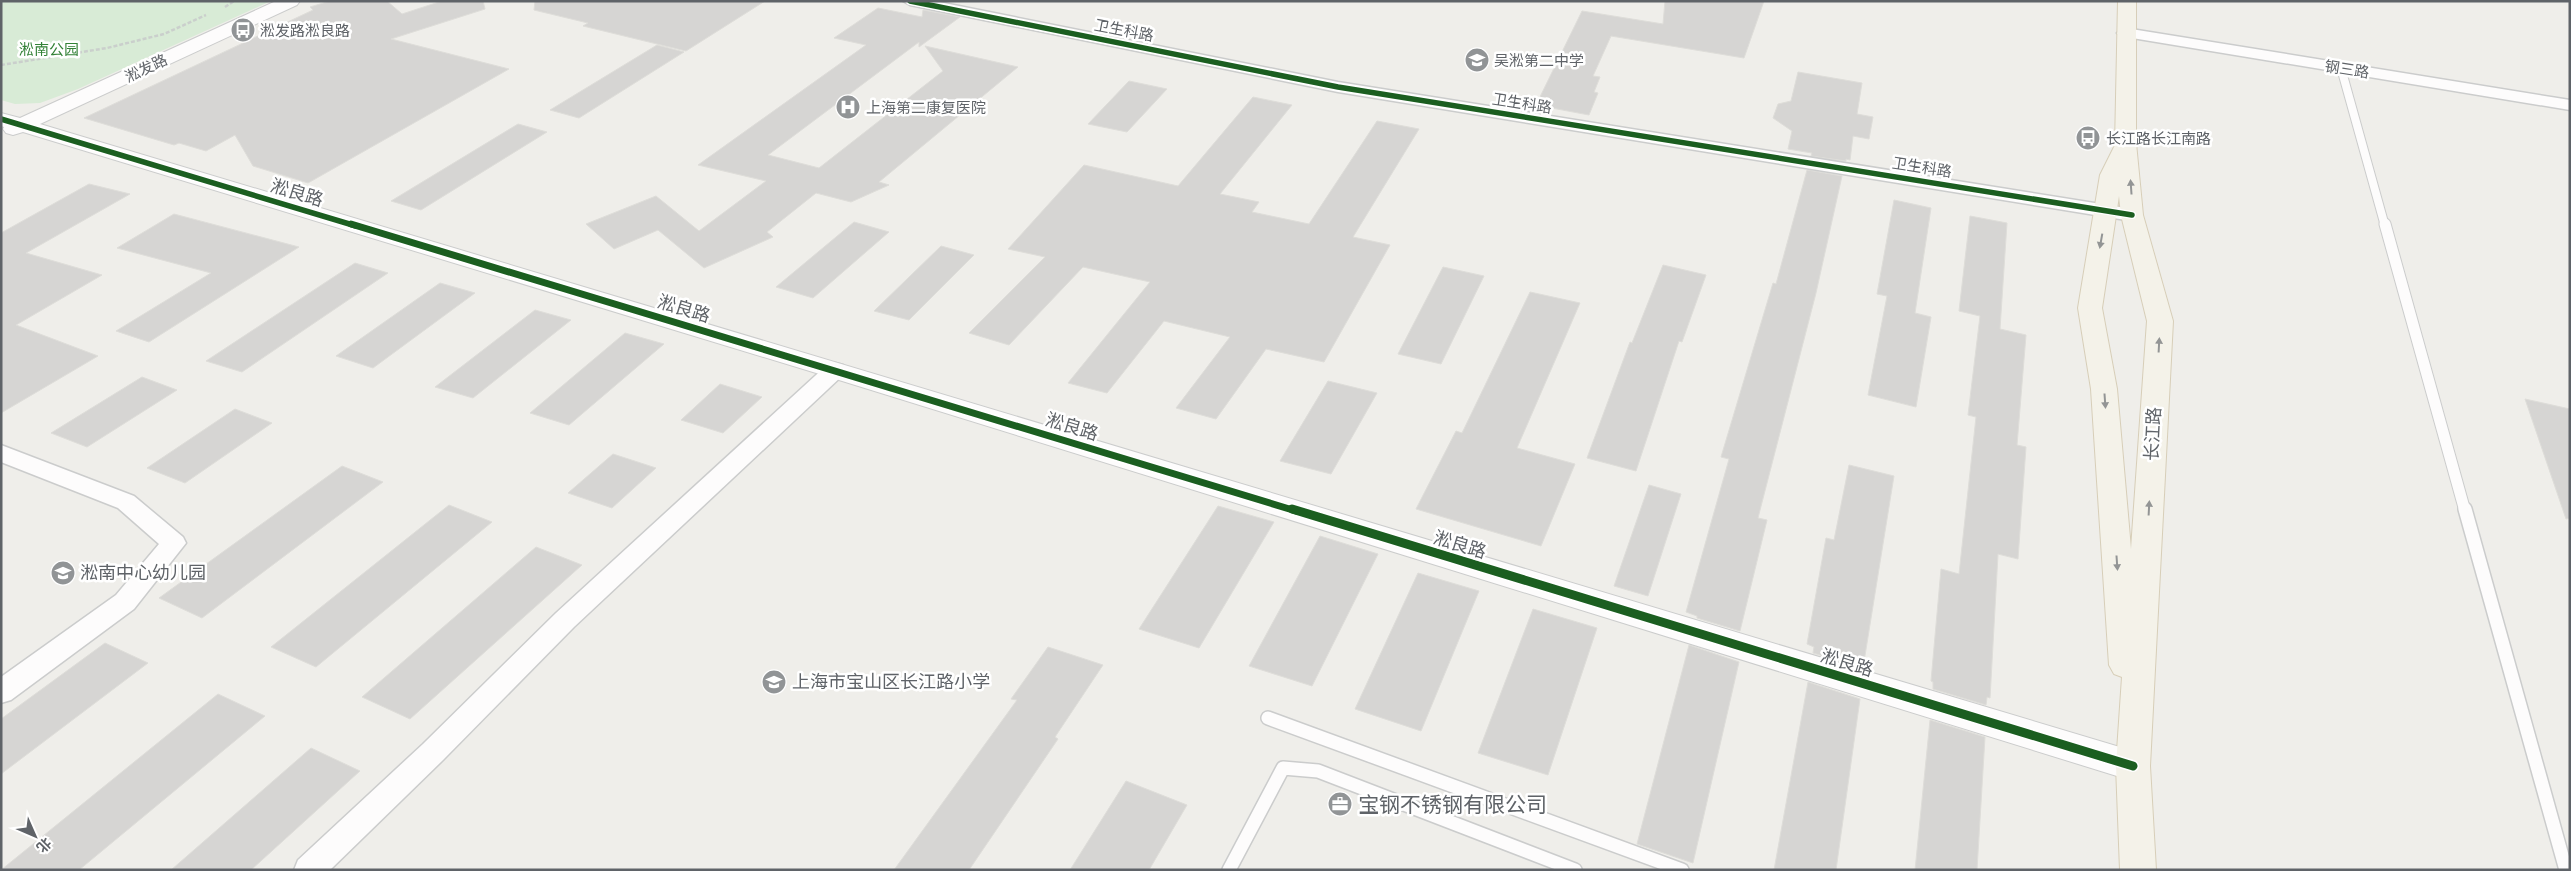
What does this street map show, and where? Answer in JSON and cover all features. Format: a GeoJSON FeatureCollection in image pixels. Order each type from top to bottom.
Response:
{"type":"FeatureCollection","features":[{"type":"Feature","properties":{"kind":"main road","name":"长江路"},"geometry":{"type":"LineString","coordinates":[[2127,1],[2124,33],[2125,144],[2119,213],[2160,321],[2133,766],[2138,870]]}},
{"type":"Feature","properties":{"kind":"main road"},"geometry":{"type":"LineString","coordinates":[[2119,213],[2090,308],[2104,389],[2133,766]]}},
{"type":"Feature","properties":{"kind":"street","name":"淞发路"},"geometry":{"type":"LineString","coordinates":[[8,126],[291,1]]}},
{"type":"Feature","properties":{"kind":"street","name":"卫生科路"},"geometry":{"type":"LineString","coordinates":[[910,1],[1338,87],[2119,213]]}},
{"type":"Feature","properties":{"kind":"street","name":"钢三路"},"geometry":{"type":"LineString","coordinates":[[2124,33],[2570,105]]}},
{"type":"Feature","properties":{"kind":"street","name":"淞良路"},"geometry":{"type":"LineString","coordinates":[[8,126],[835,370],[2133,766]]}},
{"type":"Feature","properties":{"kind":"street"},"geometry":{"type":"LineString","coordinates":[[309,870],[433,752],[565,620],[835,370]]}},
{"type":"Feature","properties":{"kind":"street"},"geometry":{"type":"LineString","coordinates":[[1,453],[126,502],[174,543],[125,602],[1,692]]}},
{"type":"Feature","properties":{"kind":"lane"},"geometry":{"type":"LineString","coordinates":[[2341,68],[2566,870]]}},
{"type":"Feature","properties":{"kind":"lane"},"geometry":{"type":"LineString","coordinates":[[1268,718],[1682,870]]}},
{"type":"Feature","properties":{"kind":"lane"},"geometry":{"type":"LineString","coordinates":[[1229,870],[1283,768],[1318,771],[1575,870]]}},
{"type":"Feature","properties":{"kind":"path"},"geometry":{"type":"LineString","coordinates":[[218,10],[234,1]]}},
{"type":"Feature","properties":{"kind":"path"},"geometry":{"type":"LineString","coordinates":[[1,65],[107,48],[164,34],[209,14]]}},
{"type":"Feature","properties":{"kind":"green space","name":"淞南公园"},"geometry":{"type":"Polygon","coordinates":[[[1,1],[271,1],[78,89],[40,103],[15,104],[1,100],[1,1]]]}},
{"type":"Feature","properties":{"kind":"building"},"geometry":{"type":"Polygon","coordinates":[[[330,1],[387,1],[402,14],[442,1],[483,1],[485,9],[391,39],[509,69],[308,183],[253,166],[235,135],[206,151],[179,143],[174,145],[84,118],[313,10],[310,7],[330,1]]]}},
{"type":"Feature","properties":{"kind":"building"},"geometry":{"type":"Polygon","coordinates":[[[535,1],[765,1],[686,51],[583,26],[588,23],[534,10],[535,1]]]}},
{"type":"Feature","properties":{"kind":"building"},"geometry":{"type":"Polygon","coordinates":[[[1665,1],[1764,1],[1744,58],[1611,36],[1593,76],[1600,77],[1594,92],[1598,93],[1589,115],[1536,105],[1582,11],[1663,24],[1665,1]]]}},
{"type":"Feature","properties":{"kind":"building"},"geometry":{"type":"Polygon","coordinates":[[[878,8],[922,17],[923,10],[960,17],[919,47],[919,42],[768,155],[819,168],[943,71],[925,46],[1018,67],[879,182],[889,185],[851,202],[816,193],[767,232],[773,237],[704,268],[658,230],[614,249],[586,224],[656,196],[699,231],[766,181],[698,165],[866,45],[834,38],[878,8]]]}},
{"type":"Feature","properties":{"kind":"building"},"geometry":{"type":"Polygon","coordinates":[[[657,45],[684,52],[579,118],[550,110],[657,45]]]}},
{"type":"Feature","properties":{"kind":"building"},"geometry":{"type":"Polygon","coordinates":[[[1798,72],[1862,83],[1857,114],[1873,117],[1869,139],[1853,136],[1850,160],[1811,156],[1812,153],[1788,149],[1792,131],[1773,118],[1778,104],[1791,101],[1798,72]]]}},
{"type":"Feature","properties":{"kind":"building"},"geometry":{"type":"Polygon","coordinates":[[[1129,81],[1167,89],[1127,132],[1088,124],[1129,81]]]}},
{"type":"Feature","properties":{"kind":"building"},"geometry":{"type":"Polygon","coordinates":[[[1253,97],[1292,105],[1220,194],[1259,202],[1252,212],[1309,224],[1377,121],[1419,129],[1353,237],[1390,245],[1324,362],[1266,349],[1216,419],[1176,408],[1230,337],[1164,321],[1107,393],[1068,383],[1150,282],[1083,267],[1009,345],[969,333],[1045,257],[1008,249],[1084,165],[1178,186],[1253,97]]]}},
{"type":"Feature","properties":{"kind":"building"},"geometry":{"type":"Polygon","coordinates":[[[518,124],[547,132],[421,210],[391,201],[518,124]]]}},
{"type":"Feature","properties":{"kind":"building"},"geometry":{"type":"Polygon","coordinates":[[[1807,170],[1842,176],[1816,293],[1758,518],[1767,520],[1740,631],[1697,618],[1697,616],[1686,612],[1729,459],[1721,457],[1773,283],[1776,284],[1807,170]]]}},
{"type":"Feature","properties":{"kind":"building"},"geometry":{"type":"Polygon","coordinates":[[[89,184],[130,194],[26,253],[102,275],[16,325],[98,356],[1,413],[1,233],[89,184]]]}},
{"type":"Feature","properties":{"kind":"building"},"geometry":{"type":"Polygon","coordinates":[[[1894,200],[1931,208],[1915,313],[1931,317],[1916,407],[1868,395],[1887,296],[1877,294],[1894,200]]]}},
{"type":"Feature","properties":{"kind":"building"},"geometry":{"type":"Polygon","coordinates":[[[174,214],[299,247],[149,342],[116,331],[211,273],[117,248],[174,214]]]}},
{"type":"Feature","properties":{"kind":"building"},"geometry":{"type":"Polygon","coordinates":[[[1970,216],[2007,223],[2000,329],[2026,335],[2017,445],[2026,447],[2018,559],[1998,554],[1990,698],[1987,697],[1986,705],[1933,689],[1933,682],[1931,681],[1941,569],[1959,574],[1976,417],[1968,415],[1980,316],[1959,311],[1970,216]]]}},
{"type":"Feature","properties":{"kind":"building"},"geometry":{"type":"Polygon","coordinates":[[[854,222],[889,232],[813,298],[776,287],[854,222]]]}},
{"type":"Feature","properties":{"kind":"building"},"geometry":{"type":"Polygon","coordinates":[[[941,246],[974,255],[909,320],[874,311],[941,246]]]}},
{"type":"Feature","properties":{"kind":"building"},"geometry":{"type":"Polygon","coordinates":[[[355,263],[388,273],[242,372],[206,361],[355,263]]]}},
{"type":"Feature","properties":{"kind":"building"},"geometry":{"type":"Polygon","coordinates":[[[1663,265],[1706,275],[1682,342],[1679,341],[1636,471],[1587,458],[1630,342],[1632,343],[1663,265]]]}},
{"type":"Feature","properties":{"kind":"building"},"geometry":{"type":"Polygon","coordinates":[[[1443,267],[1484,276],[1441,364],[1398,354],[1443,267]]]}},
{"type":"Feature","properties":{"kind":"building"},"geometry":{"type":"Polygon","coordinates":[[[440,283],[475,293],[373,368],[336,356],[440,283]]]}},
{"type":"Feature","properties":{"kind":"building"},"geometry":{"type":"Polygon","coordinates":[[[1530,292],[1580,303],[1517,448],[1575,464],[1541,546],[1416,509],[1456,431],[1462,433],[1530,292]]]}},
{"type":"Feature","properties":{"kind":"building"},"geometry":{"type":"Polygon","coordinates":[[[535,310],[571,320],[473,398],[435,387],[535,310]]]}},
{"type":"Feature","properties":{"kind":"building"},"geometry":{"type":"Polygon","coordinates":[[[625,333],[664,344],[569,425],[530,413],[625,333]]]}},
{"type":"Feature","properties":{"kind":"building"},"geometry":{"type":"Polygon","coordinates":[[[142,377],[177,390],[87,447],[51,433],[142,377]]]}},
{"type":"Feature","properties":{"kind":"building"},"geometry":{"type":"Polygon","coordinates":[[[1328,381],[1377,393],[1331,474],[1280,461],[1328,381]]]}},
{"type":"Feature","properties":{"kind":"building"},"geometry":{"type":"Polygon","coordinates":[[[720,384],[762,397],[723,433],[681,420],[720,384]]]}},
{"type":"Feature","properties":{"kind":"building"},"geometry":{"type":"Polygon","coordinates":[[[2525,399],[2570,409],[2570,518],[2566,519],[2525,399]]]}},
{"type":"Feature","properties":{"kind":"building"},"geometry":{"type":"Polygon","coordinates":[[[235,409],[272,423],[185,483],[147,468],[235,409]]]}},
{"type":"Feature","properties":{"kind":"building"},"geometry":{"type":"Polygon","coordinates":[[[613,454],[656,468],[612,508],[568,493],[613,454]]]}},
{"type":"Feature","properties":{"kind":"building"},"geometry":{"type":"Polygon","coordinates":[[[1849,465],[1894,476],[1863,668],[1813,653],[1814,647],[1807,644],[1826,538],[1834,540],[1849,465]]]}},
{"type":"Feature","properties":{"kind":"building"},"geometry":{"type":"Polygon","coordinates":[[[342,466],[383,482],[202,618],[159,598],[342,466]]]}},
{"type":"Feature","properties":{"kind":"building"},"geometry":{"type":"Polygon","coordinates":[[[1649,485],[1681,494],[1648,596],[1614,586],[1649,485]]]}},
{"type":"Feature","properties":{"kind":"building"},"geometry":{"type":"Polygon","coordinates":[[[449,505],[492,522],[316,667],[271,647],[449,505]]]}},
{"type":"Feature","properties":{"kind":"building"},"geometry":{"type":"Polygon","coordinates":[[[1218,506],[1274,522],[1199,648],[1139,629],[1218,506]]]}},
{"type":"Feature","properties":{"kind":"building"},"geometry":{"type":"Polygon","coordinates":[[[1320,536],[1378,554],[1312,686],[1249,666],[1320,536]]]}},
{"type":"Feature","properties":{"kind":"building"},"geometry":{"type":"Polygon","coordinates":[[[536,547],[582,565],[410,719],[362,697],[536,547]]]}},
{"type":"Feature","properties":{"kind":"building"},"geometry":{"type":"Polygon","coordinates":[[[1418,573],[1479,591],[1421,731],[1355,709],[1418,573]]]}},
{"type":"Feature","properties":{"kind":"building"},"geometry":{"type":"Polygon","coordinates":[[[1533,609],[1597,628],[1548,775],[1478,753],[1533,609]]]}},
{"type":"Feature","properties":{"kind":"building"},"geometry":{"type":"Polygon","coordinates":[[[105,643],[148,663],[1,774],[1,719],[105,643]]]}},
{"type":"Feature","properties":{"kind":"building"},"geometry":{"type":"Polygon","coordinates":[[[1689,645],[1739,662],[1693,863],[1637,844],[1689,645]]]}},
{"type":"Feature","properties":{"kind":"building"},"geometry":{"type":"Polygon","coordinates":[[[1048,647],[1103,665],[1055,737],[1058,739],[969,870],[894,870],[1017,700],[1011,699],[1048,647]]]}},
{"type":"Feature","properties":{"kind":"building"},"geometry":{"type":"Polygon","coordinates":[[[1808,682],[1860,699],[1836,870],[1774,870],[1808,682]]]}},
{"type":"Feature","properties":{"kind":"building"},"geometry":{"type":"Polygon","coordinates":[[[218,694],[265,716],[79,870],[1,870],[218,694]]]}},
{"type":"Feature","properties":{"kind":"building"},"geometry":{"type":"Polygon","coordinates":[[[1930,720],[1985,737],[1977,870],[1915,870],[1930,720]]]}},
{"type":"Feature","properties":{"kind":"building"},"geometry":{"type":"Polygon","coordinates":[[[311,748],[360,771],[251,870],[171,870],[311,748]]]}},
{"type":"Feature","properties":{"kind":"building"},"geometry":{"type":"Polygon","coordinates":[[[1126,781],[1187,805],[1149,870],[1070,870],[1126,781]]]}},
{"type":"Feature","properties":{"kind":"cycle path"},"geometry":{"type":"LineString","coordinates":[[910,1],[1338,87],[2132,215]]}},
{"type":"Feature","properties":{"kind":"cycle path"},"geometry":{"type":"LineString","coordinates":[[1,119],[835,370],[2133,766]]}},
{"type":"Feature","properties":{"kind":"place","name":"淞发路淞良路"},"geometry":{"type":"Point","coordinates":[243,30]}},
{"type":"Feature","properties":{"kind":"place","name":"吴淞第二中学"},"geometry":{"type":"Point","coordinates":[1477,60]}},
{"type":"Feature","properties":{"kind":"place","name":"上海第二康复医院"},"geometry":{"type":"Point","coordinates":[848,107]}},
{"type":"Feature","properties":{"kind":"place","name":"长江路长江南路"},"geometry":{"type":"Point","coordinates":[2088,138]}},
{"type":"Feature","properties":{"kind":"place","name":"淞南中心幼儿园"},"geometry":{"type":"Point","coordinates":[63,573]}},
{"type":"Feature","properties":{"kind":"place","name":"上海市宝山区长江路小学"},"geometry":{"type":"Point","coordinates":[774,682]}},
{"type":"Feature","properties":{"kind":"place","name":"宝钢不锈钢有限公司"},"geometry":{"type":"Point","coordinates":[1340,804]}}]}
